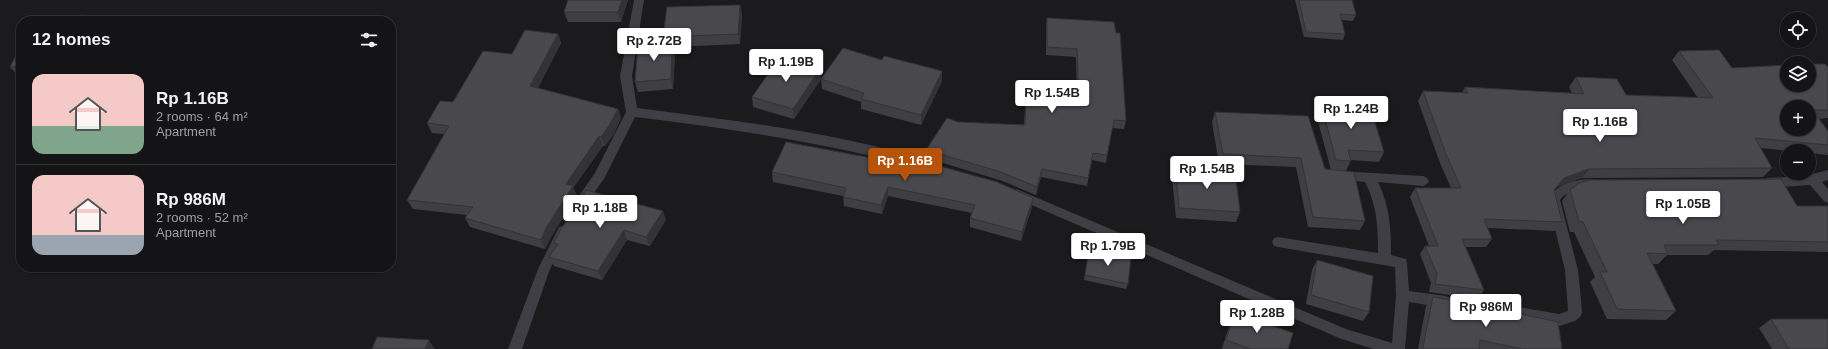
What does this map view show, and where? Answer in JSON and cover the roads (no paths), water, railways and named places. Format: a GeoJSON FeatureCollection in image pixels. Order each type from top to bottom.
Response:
{"type":"FeatureCollection","features":[{"type":"Feature","properties":{"kind":"street"},"geometry":{"type":"LineString","coordinates":[[515,349],[544,269],[558,238],[600,176],[632,112],[626,76],[639,0]]}},
{"type":"Feature","properties":{"kind":"street"},"geometry":{"type":"LineString","coordinates":[[632,112],[763,129],[893,155],[939,168]]}},
{"type":"Feature","properties":{"kind":"street"},"geometry":{"type":"LineString","coordinates":[[1816,179],[1828,174]]}},
{"type":"Feature","properties":{"kind":"street"},"geometry":{"type":"LineString","coordinates":[[1325,175],[1423,181]]}},
{"type":"Feature","properties":{"kind":"street"},"geometry":{"type":"LineString","coordinates":[[1369,177],[1381,200],[1385,259]]}},
{"type":"Feature","properties":{"kind":"street"},"geometry":{"type":"LineString","coordinates":[[1752,184],[1790,183],[1813,180],[1828,198]]}},
{"type":"Feature","properties":{"kind":"street"},"geometry":{"type":"LineString","coordinates":[[1403,296],[1462,304],[1546,319],[1559,320],[1570,318],[1575,313],[1574,291],[1565,235],[1554,200],[1557,193],[1565,188],[1582,184],[1603,184]]}},
{"type":"Feature","properties":{"kind":"street"},"geometry":{"type":"LineString","coordinates":[[1007,190],[1344,334],[1393,349]]}},
{"type":"Feature","properties":{"kind":"street"},"geometry":{"type":"LineString","coordinates":[[1278,242],[1385,259],[1401,263],[1403,296],[1398,349]]}}]}
